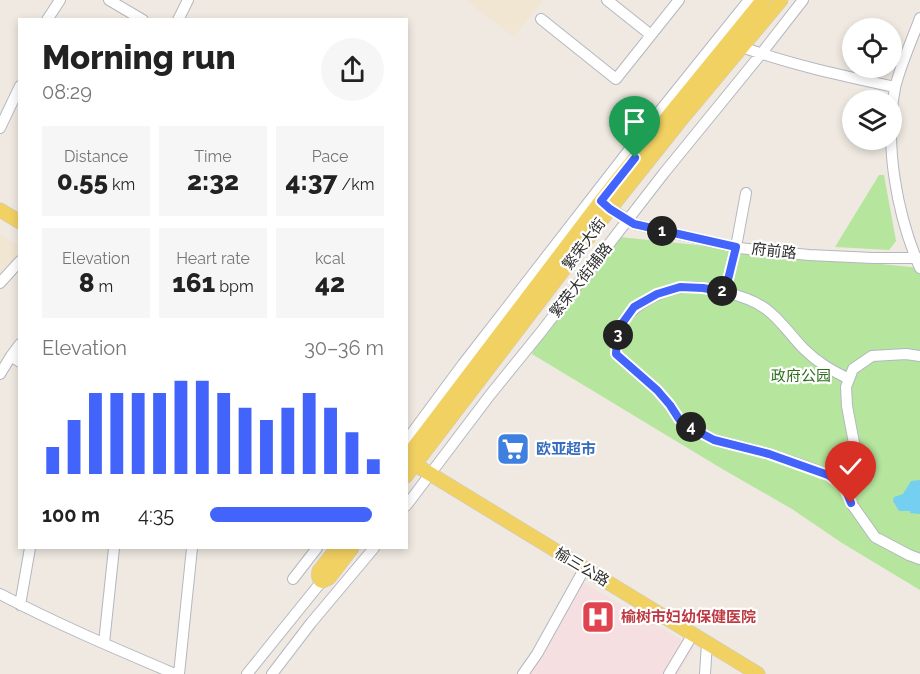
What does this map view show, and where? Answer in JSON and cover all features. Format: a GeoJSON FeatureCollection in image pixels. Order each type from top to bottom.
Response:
{"type":"FeatureCollection","features":[{"type":"Feature","properties":{"kind":"main road","name":"繁荣大街"},"geometry":{"type":"LineString","coordinates":[[409,466],[606,205],[670,114],[763,0]]}},
{"type":"Feature","properties":{"kind":"main road","name":"繁荣大街"},"geometry":{"type":"LineString","coordinates":[[606,205],[781,0]]}},
{"type":"Feature","properties":{"kind":"main road"},"geometry":{"type":"LineString","coordinates":[[0,210],[18,221]]}},
{"type":"Feature","properties":{"kind":"main road"},"geometry":{"type":"LineString","coordinates":[[0,218],[18,229]]}},
{"type":"Feature","properties":{"kind":"main road","name":"榆三公路"},"geometry":{"type":"LineString","coordinates":[[409,466],[691,637]]}},
{"type":"Feature","properties":{"kind":"main road","name":"榆三公路"},"geometry":{"type":"LineString","coordinates":[[428,477],[582,573],[758,674]]}},
{"type":"Feature","properties":{"kind":"main road"},"geometry":{"type":"LineString","coordinates":[[336,549],[319,572],[318,576],[322,581],[329,578],[351,549]]}},
{"type":"Feature","properties":{"kind":"main road","name":"榆三公路"},"geometry":{"type":"LineString","coordinates":[[707,646],[746,674]]}},
{"type":"Feature","properties":{"kind":"street"},"geometry":{"type":"LineString","coordinates":[[48,18],[60,0]]}},
{"type":"Feature","properties":{"kind":"street"},"geometry":{"type":"LineString","coordinates":[[109,0],[140,18]]}},
{"type":"Feature","properties":{"kind":"street"},"geometry":{"type":"LineString","coordinates":[[179,18],[188,0]]}},
{"type":"Feature","properties":{"kind":"street"},"geometry":{"type":"LineString","coordinates":[[607,0],[651,35]]}},
{"type":"Feature","properties":{"kind":"street"},"geometry":{"type":"LineString","coordinates":[[541,19],[616,79],[679,0]]}},
{"type":"Feature","properties":{"kind":"street"},"geometry":{"type":"LineString","coordinates":[[408,438],[635,141],[749,0]]}},
{"type":"Feature","properties":{"kind":"street","name":"繁荣大街辅路"},"geometry":{"type":"LineString","coordinates":[[408,503],[627,220],[803,0]]}},
{"type":"Feature","properties":{"kind":"street"},"geometry":{"type":"LineString","coordinates":[[918,261],[904,224],[894,172],[892,120],[896,87],[920,18]]}},
{"type":"Feature","properties":{"kind":"street"},"geometry":{"type":"LineString","coordinates":[[742,47],[826,72],[896,87]]}},
{"type":"Feature","properties":{"kind":"street"},"geometry":{"type":"LineString","coordinates":[[0,128],[16,105]]}},
{"type":"Feature","properties":{"kind":"street"},"geometry":{"type":"LineString","coordinates":[[725,292],[746,193]]}},
{"type":"Feature","properties":{"kind":"street","name":"府前路"},"geometry":{"type":"LineString","coordinates":[[606,205],[634,224],[736,247],[809,255],[918,261]]}},
{"type":"Feature","properties":{"kind":"street"},"geometry":{"type":"LineString","coordinates":[[0,283],[18,263]]}},
{"type":"Feature","properties":{"kind":"street"},"geometry":{"type":"LineString","coordinates":[[844,486],[832,477],[811,468],[769,454],[714,440],[697,431],[679,419],[657,390],[616,354],[617,337],[621,325],[634,307],[657,294],[680,287],[725,292],[750,300],[766,309],[822,366],[849,380]]}},
{"type":"Feature","properties":{"kind":"street"},"geometry":{"type":"LineString","coordinates":[[920,356],[906,354],[872,356],[853,369],[846,387],[846,396],[854,443],[844,486],[851,503],[874,537],[920,559]]}},
{"type":"Feature","properties":{"kind":"street"},"geometry":{"type":"LineString","coordinates":[[0,374],[15,359]]}},
{"type":"Feature","properties":{"kind":"street"},"geometry":{"type":"LineString","coordinates":[[832,477],[846,470]]}},
{"type":"Feature","properties":{"kind":"street"},"geometry":{"type":"LineString","coordinates":[[20,604],[30,549]]}},
{"type":"Feature","properties":{"kind":"street"},"geometry":{"type":"LineString","coordinates":[[104,643],[114,549]]}},
{"type":"Feature","properties":{"kind":"street"},"geometry":{"type":"LineString","coordinates":[[0,594],[104,643],[177,674],[192,549]]}},
{"type":"Feature","properties":{"kind":"street"},"geometry":{"type":"LineString","coordinates":[[293,579],[316,549]]}},
{"type":"Feature","properties":{"kind":"street"},"geometry":{"type":"LineString","coordinates":[[272,674],[373,549]]}},
{"type":"Feature","properties":{"kind":"street"},"geometry":{"type":"LineString","coordinates":[[524,674],[582,573]]}},
{"type":"Feature","properties":{"kind":"street"},"geometry":{"type":"LineString","coordinates":[[248,674],[322,581]]}},
{"type":"Feature","properties":{"kind":"street"},"geometry":{"type":"LineString","coordinates":[[669,674],[691,637]]}},
{"type":"Feature","properties":{"kind":"street"},"geometry":{"type":"LineString","coordinates":[[705,674],[707,646]]}},
{"type":"Feature","properties":{"kind":"shaded area"},"geometry":{"type":"Polygon","coordinates":[[[466,0],[543,0],[514,37],[466,0]]]}},
{"type":"Feature","properties":{"kind":"shaded area"},"geometry":{"type":"Polygon","coordinates":[[[0,234],[18,246],[18,254],[0,273],[0,234]]]}},
{"type":"Feature","properties":{"kind":"shaded area","name":"榆树市妇幼保健医院"},"geometry":{"type":"Polygon","coordinates":[[[577,579],[694,647],[678,674],[519,674],[577,579]]]}},
{"type":"Feature","properties":{"kind":"green space"},"geometry":{"type":"Polygon","coordinates":[[[879,175],[884,175],[896,241],[889,250],[835,247],[879,175]]]}},
{"type":"Feature","properties":{"kind":"green space","name":"政府公园"},"geometry":{"type":"Polygon","coordinates":[[[620,237],[920,268],[920,590],[842,543],[792,509],[531,355],[543,336],[620,237]]]}},
{"type":"Feature","properties":{"kind":"water"},"geometry":{"type":"Polygon","coordinates":[[[920,480],[920,514],[899,511],[893,501],[894,497],[903,494],[911,481],[920,480]]]}},
{"type":"Feature","properties":{"kind":"place","name":"欧亚超市"},"geometry":{"type":"Point","coordinates":[513,449]}},
{"type":"Feature","properties":{"kind":"place","name":"榆树市妇幼保健医院"},"geometry":{"type":"Point","coordinates":[598,617]}},
{"type":"Feature","properties":{"kind":"route"},"geometry":{"type":"LineString","coordinates":[[635,158],[601,201],[610,209],[634,224],[736,247],[725,292],[680,287],[657,294],[634,307],[621,325],[617,337],[616,354],[657,390],[679,419],[697,431],[714,440],[769,454],[828,475],[844,486],[851,503]]}}]}
